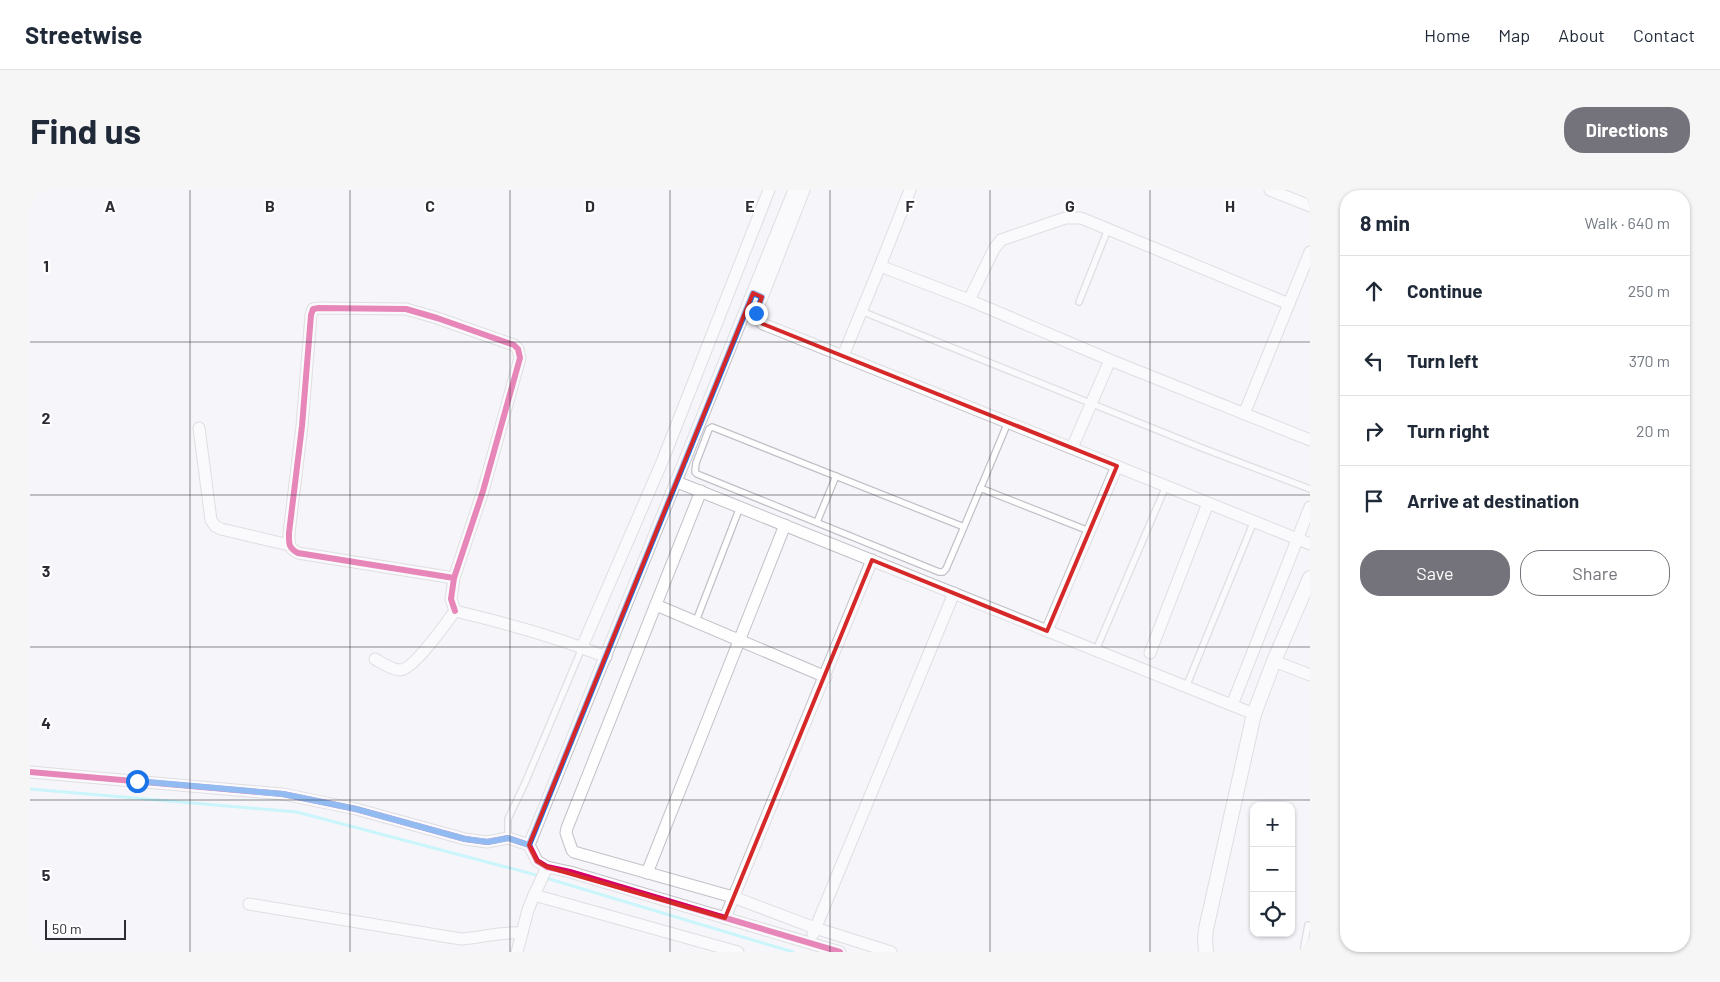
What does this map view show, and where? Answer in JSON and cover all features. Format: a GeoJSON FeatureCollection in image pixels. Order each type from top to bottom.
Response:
{"type":"FeatureCollection","features":[{"type":"Feature","properties":{"kind":"street"},"geometry":{"type":"LineString","coordinates":[[582,647],[662,462],[769,190]]}},
{"type":"Feature","properties":{"kind":"street"},"geometry":{"type":"LineString","coordinates":[[794,190],[758,295],[756,313],[757,318],[763,324],[1310,544]]}},
{"type":"Feature","properties":{"kind":"street"},"geometry":{"type":"LineString","coordinates":[[529,845],[677,482],[804,190]]}},
{"type":"Feature","properties":{"kind":"street"},"geometry":{"type":"LineString","coordinates":[[843,356],[910,190]]}},
{"type":"Feature","properties":{"kind":"street"},"geometry":{"type":"LineString","coordinates":[[1270,190],[1310,206]]}},
{"type":"Feature","properties":{"kind":"street"},"geometry":{"type":"LineString","coordinates":[[969,300],[994,249],[1001,240],[1065,218],[1081,218],[1290,304]]}},
{"type":"Feature","properties":{"kind":"street"},"geometry":{"type":"LineString","coordinates":[[1244,414],[1310,252]]}},
{"type":"Feature","properties":{"kind":"street"},"geometry":{"type":"LineString","coordinates":[[880,266],[969,300],[1110,360],[1310,440]]}},
{"type":"Feature","properties":{"kind":"street"},"geometry":{"type":"LineString","coordinates":[[289,545],[313,309],[386,308],[416,311],[514,346],[518,349],[520,358],[483,491],[454,578],[451,599],[455,611]]}},
{"type":"Feature","properties":{"kind":"street"},"geometry":{"type":"LineString","coordinates":[[1072,448],[1110,360]]}},
{"type":"Feature","properties":{"kind":"street"},"geometry":{"type":"LineString","coordinates":[[199,428],[211,520],[215,526],[289,545],[290,548],[298,553],[454,578]]}},
{"type":"Feature","properties":{"kind":"street"},"geometry":{"type":"LineString","coordinates":[[1047,631],[1117,466]]}},
{"type":"Feature","properties":{"kind":"street"},"geometry":{"type":"LineString","coordinates":[[677,482],[1254,714]]}},
{"type":"Feature","properties":{"kind":"street"},"geometry":{"type":"LineString","coordinates":[[701,491],[566,833],[574,852],[733,898],[815,928],[891,952]]}},
{"type":"Feature","properties":{"kind":"street"},"geometry":{"type":"LineString","coordinates":[[1150,653],[1208,503]]}},
{"type":"Feature","properties":{"kind":"street"},"geometry":{"type":"LineString","coordinates":[[1232,705],[1310,507]]}},
{"type":"Feature","properties":{"kind":"street"},"geometry":{"type":"LineString","coordinates":[[647,873],[785,525]]}},
{"type":"Feature","properties":{"kind":"street"},"geometry":{"type":"LineString","coordinates":[[725,918],[826,677],[872,560]]}},
{"type":"Feature","properties":{"kind":"street"},"geometry":{"type":"LineString","coordinates":[[1206,952],[1206,929],[1254,714],[1274,661],[1310,578]]}},
{"type":"Feature","properties":{"kind":"street"},"geometry":{"type":"LineString","coordinates":[[809,943],[954,593]]}},
{"type":"Feature","properties":{"kind":"street"},"geometry":{"type":"LineString","coordinates":[[656,604],[826,677]]}},
{"type":"Feature","properties":{"kind":"street"},"geometry":{"type":"LineString","coordinates":[[455,611],[518,627],[582,647],[606,657]]}},
{"type":"Feature","properties":{"kind":"street"},"geometry":{"type":"LineString","coordinates":[[375,659],[398,670],[408,668],[455,611]]}},
{"type":"Feature","properties":{"kind":"street"},"geometry":{"type":"LineString","coordinates":[[1274,661],[1309,673]]}},
{"type":"Feature","properties":{"kind":"street"},"geometry":{"type":"LineString","coordinates":[[30,772],[283,794],[356,809],[465,839],[488,842],[508,838],[529,845],[537,861],[546,870],[579,874],[840,952]]}},
{"type":"Feature","properties":{"kind":"street"},"geometry":{"type":"LineString","coordinates":[[517,952],[528,910],[546,870]]}},
{"type":"Feature","properties":{"kind":"street"},"geometry":{"type":"LineString","coordinates":[[537,890],[738,952]]}},
{"type":"Feature","properties":{"kind":"street"},"geometry":{"type":"LineString","coordinates":[[249,904],[461,939],[513,932],[522,933]]}},
{"type":"Feature","properties":{"kind":"lane"},"geometry":{"type":"LineString","coordinates":[[1079,302],[1108,229]]}},
{"type":"Feature","properties":{"kind":"lane"},"geometry":{"type":"LineString","coordinates":[[861,311],[1090,404],[1310,489]]}},
{"type":"Feature","properties":{"kind":"lane"},"geometry":{"type":"LineString","coordinates":[[964,527],[712,427],[709,429],[696,463],[695,472],[697,474],[939,572],[946,568],[964,527],[1008,422]]}},
{"type":"Feature","properties":{"kind":"lane"},"geometry":{"type":"LineString","coordinates":[[817,522],[836,476]]}},
{"type":"Feature","properties":{"kind":"lane"},"geometry":{"type":"LineString","coordinates":[[1096,650],[1166,486]]}},
{"type":"Feature","properties":{"kind":"lane"},"geometry":{"type":"LineString","coordinates":[[980,488],[1089,532]]}},
{"type":"Feature","properties":{"kind":"lane"},"geometry":{"type":"LineString","coordinates":[[696,622],[740,507]]}},
{"type":"Feature","properties":{"kind":"lane"},"geometry":{"type":"LineString","coordinates":[[1186,687],[1254,521]]}},
{"type":"Feature","properties":{"kind":"lane"},"geometry":{"type":"LineString","coordinates":[[508,838],[508,819],[525,784],[582,647]]}},
{"type":"Feature","properties":{"kind":"lane"},"geometry":{"type":"LineString","coordinates":[[1303,952],[1308,925]]}},
{"type":"Feature","properties":{"kind":"highlighted area"},"geometry":{"type":"Polygon","coordinates":[[[753,293],[762,297],[755,316],[763,324],[1117,466],[1047,631],[872,560],[725,918],[547,867],[537,861],[529,845],[753,293]]]}},
{"type":"Feature","properties":{"kind":"waterway"},"geometry":{"type":"LineString","coordinates":[[30,789],[297,812],[540,876]]}},
{"type":"Feature","properties":{"kind":"waterway"},"geometry":{"type":"LineString","coordinates":[[546,878],[793,952]]}},
{"type":"Feature","properties":{"kind":"cycle path"},"geometry":{"type":"LineString","coordinates":[[454,578],[298,553],[291,547],[289,533],[302,426],[313,309],[406,309],[514,345],[518,349],[520,358],[483,491],[454,578],[451,599],[455,611]]}},
{"type":"Feature","properties":{"kind":"cycle path"},"geometry":{"type":"LineString","coordinates":[[30,772],[283,794],[356,809],[465,839],[487,842],[508,838],[529,845],[537,861],[547,867],[570,872],[840,952]]}},
{"type":"Feature","properties":{"kind":"route"},"geometry":{"type":"LineString","coordinates":[[137,781],[283,794],[356,809],[465,839],[488,842],[508,838],[529,845],[753,293],[762,297],[756,313]]}}]}
